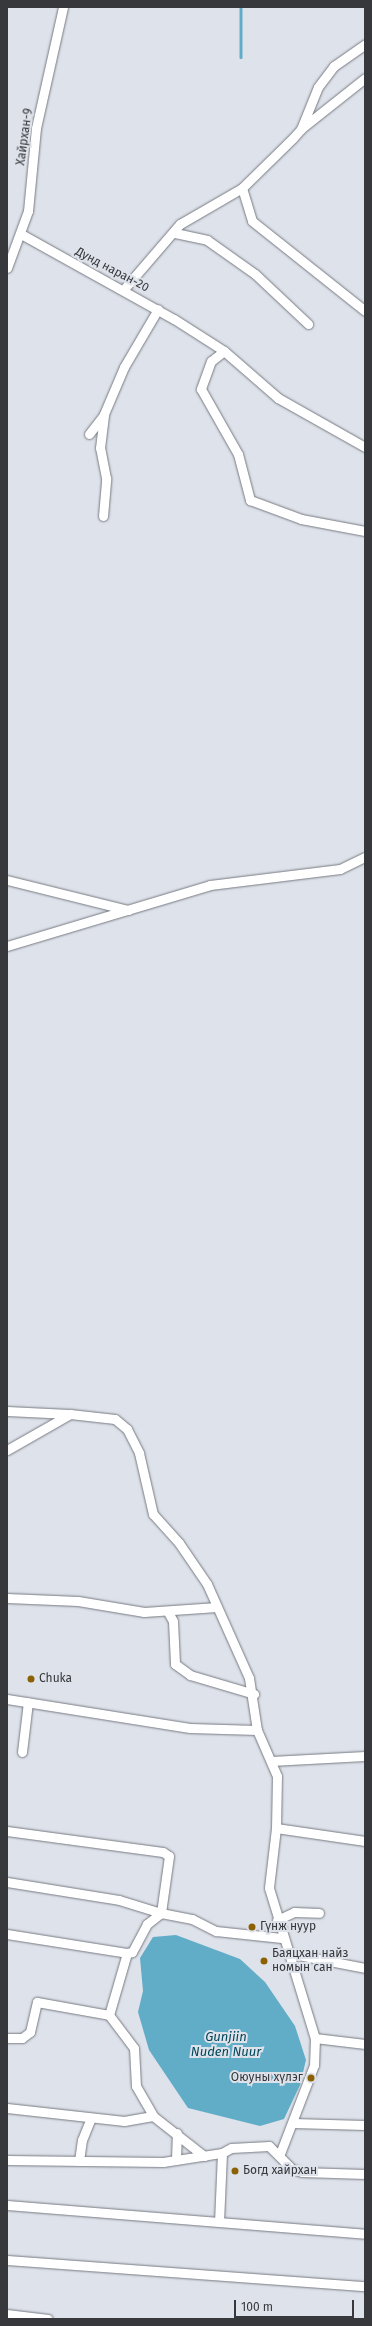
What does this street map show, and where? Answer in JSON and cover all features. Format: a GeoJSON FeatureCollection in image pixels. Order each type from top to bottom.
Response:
{"type":"FeatureCollection","features":[{"type":"Feature","properties":{"kind":"street","name":"Хайрхан-9"},"geometry":{"type":"LineString","coordinates":[[7,268],[21,234],[28,211],[36,128],[63,7]]}},
{"type":"Feature","properties":{"kind":"street"},"geometry":{"type":"LineString","coordinates":[[301,129],[318,87],[334,66],[365,44]]}},
{"type":"Feature","properties":{"kind":"street"},"geometry":{"type":"LineString","coordinates":[[124,289],[175,233],[180,224],[242,188],[301,129],[365,78]]}},
{"type":"Feature","properties":{"kind":"street"},"geometry":{"type":"LineString","coordinates":[[242,188],[252,221],[365,311]]}},
{"type":"Feature","properties":{"kind":"street"},"geometry":{"type":"LineString","coordinates":[[175,233],[207,240],[255,274],[308,324]]}},
{"type":"Feature","properties":{"kind":"street","name":"Дунд наран-20"},"geometry":{"type":"LineString","coordinates":[[21,234],[124,289],[158,309],[224,351],[278,398],[365,448]]}},
{"type":"Feature","properties":{"kind":"street"},"geometry":{"type":"LineString","coordinates":[[90,434],[104,414],[124,368],[158,309]]}},
{"type":"Feature","properties":{"kind":"street"},"geometry":{"type":"LineString","coordinates":[[224,351],[211,361],[201,389],[238,454],[250,500],[301,519],[365,531]]}},
{"type":"Feature","properties":{"kind":"street"},"geometry":{"type":"LineString","coordinates":[[103,516],[106,478],[100,448],[104,414]]}},
{"type":"Feature","properties":{"kind":"street"},"geometry":{"type":"LineString","coordinates":[[7,946],[131,911],[210,886],[340,869],[365,857]]}},
{"type":"Feature","properties":{"kind":"street"},"geometry":{"type":"LineString","coordinates":[[7,880],[100,906],[131,911]]}},
{"type":"Feature","properties":{"kind":"street"},"geometry":{"type":"LineString","coordinates":[[7,1411],[70,1414],[115,1419],[127,1429],[139,1453],[153,1514],[180,1543],[207,1584],[254,1694],[257,1730],[277,1776],[276,1828],[269,1888],[282,1938],[288,1952],[315,2038],[314,2065],[293,2123],[279,2156]]}},
{"type":"Feature","properties":{"kind":"street"},"geometry":{"type":"LineString","coordinates":[[7,1450],[70,1414],[98,1413]]}},
{"type":"Feature","properties":{"kind":"street"},"geometry":{"type":"LineString","coordinates":[[7,1598],[78,1601],[168,1612],[217,1607]]}},
{"type":"Feature","properties":{"kind":"street"},"geometry":{"type":"LineString","coordinates":[[168,1612],[172,1621],[175,1664],[190,1675],[254,1694]]}},
{"type":"Feature","properties":{"kind":"street"},"geometry":{"type":"LineString","coordinates":[[7,1699],[190,1728],[257,1730]]}},
{"type":"Feature","properties":{"kind":"street"},"geometry":{"type":"LineString","coordinates":[[22,1752],[28,1702]]}},
{"type":"Feature","properties":{"kind":"street"},"geometry":{"type":"LineString","coordinates":[[271,1761],[365,1756]]}},
{"type":"Feature","properties":{"kind":"street"},"geometry":{"type":"LineString","coordinates":[[276,1828],[365,1841]]}},
{"type":"Feature","properties":{"kind":"street"},"geometry":{"type":"LineString","coordinates":[[7,1831],[166,1853],[161,1913],[147,1924],[132,1952],[127,1953],[7,1934]]}},
{"type":"Feature","properties":{"kind":"street"},"geometry":{"type":"LineString","coordinates":[[7,1882],[119,1900],[161,1913],[192,1919],[216,1931],[282,1938]]}},
{"type":"Feature","properties":{"kind":"street"},"geometry":{"type":"LineString","coordinates":[[277,1920],[294,1912],[319,1913]]}},
{"type":"Feature","properties":{"kind":"street"},"geometry":{"type":"LineString","coordinates":[[288,1952],[365,1968]]}},
{"type":"Feature","properties":{"kind":"street"},"geometry":{"type":"LineString","coordinates":[[109,2015],[127,1953]]}},
{"type":"Feature","properties":{"kind":"street"},"geometry":{"type":"LineString","coordinates":[[7,2038],[22,2038],[30,2032],[37,2002],[109,2015],[134,2048],[136,2086],[153,2116],[177,2133],[204,2156]]}},
{"type":"Feature","properties":{"kind":"street"},"geometry":{"type":"LineString","coordinates":[[315,2038],[365,2044]]}},
{"type":"Feature","properties":{"kind":"street"},"geometry":{"type":"LineString","coordinates":[[7,2108],[124,2122],[153,2116]]}},
{"type":"Feature","properties":{"kind":"street"},"geometry":{"type":"LineString","coordinates":[[79,2161],[82,2140],[91,2118]]}},
{"type":"Feature","properties":{"kind":"street"},"geometry":{"type":"LineString","coordinates":[[293,2123],[365,2125]]}},
{"type":"Feature","properties":{"kind":"street"},"geometry":{"type":"LineString","coordinates":[[176,2160],[177,2133]]}},
{"type":"Feature","properties":{"kind":"street"},"geometry":{"type":"LineString","coordinates":[[7,2160],[176,2160],[222,2153],[231,2148],[269,2146],[292,2169],[302,2172],[365,2174]]}},
{"type":"Feature","properties":{"kind":"street"},"geometry":{"type":"LineString","coordinates":[[219,2222],[222,2153]]}},
{"type":"Feature","properties":{"kind":"street"},"geometry":{"type":"LineString","coordinates":[[7,2205],[365,2234]]}},
{"type":"Feature","properties":{"kind":"street"},"geometry":{"type":"LineString","coordinates":[[7,2260],[365,2286]]}},
{"type":"Feature","properties":{"kind":"street"},"geometry":{"type":"LineString","coordinates":[[7,2314],[48,2319]]}},
{"type":"Feature","properties":{"kind":"water","name":"Gunjiin Nuden Nuur"},"geometry":{"type":"Polygon","coordinates":[[[176,1935],[240,1959],[265,1982],[295,2026],[306,2060],[300,2085],[284,2119],[260,2126],[188,2108],[149,2050],[138,2012],[143,1991],[140,1958],[153,1937],[176,1935]]]}},
{"type":"Feature","properties":{"kind":"waterway"},"geometry":{"type":"LineString","coordinates":[[241,7],[241,57]]}},
{"type":"Feature","properties":{"kind":"place","name":"Chuka"},"geometry":{"type":"Point","coordinates":[31,1679]}},
{"type":"Feature","properties":{"kind":"place","name":"Гүнж нуур"},"geometry":{"type":"Point","coordinates":[252,1927]}},
{"type":"Feature","properties":{"kind":"place","name":"Баяцхан найз номын сан"},"geometry":{"type":"Point","coordinates":[264,1961]}},
{"type":"Feature","properties":{"kind":"place","name":"Оюуны хүлэг"},"geometry":{"type":"Point","coordinates":[311,2078]}},
{"type":"Feature","properties":{"kind":"place","name":"Богд хайрхан"},"geometry":{"type":"Point","coordinates":[235,2171]}}]}
